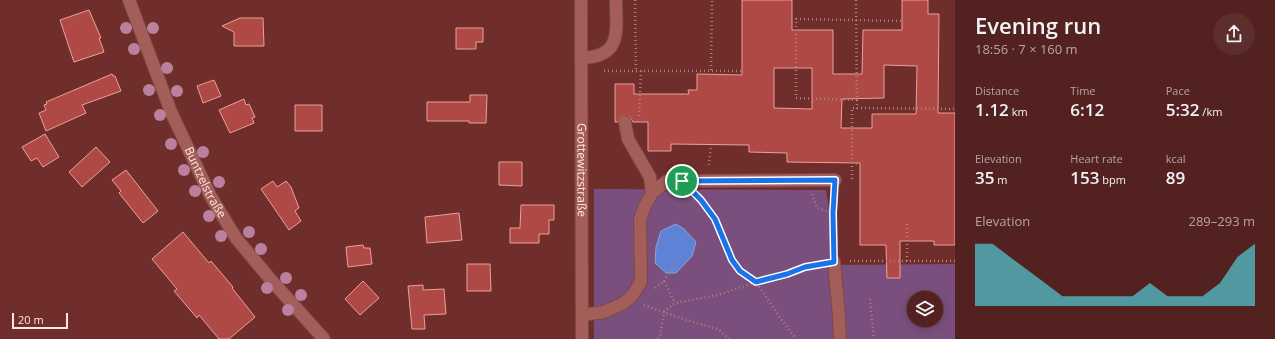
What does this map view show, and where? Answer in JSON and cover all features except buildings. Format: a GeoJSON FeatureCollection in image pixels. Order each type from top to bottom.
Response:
{"type":"FeatureCollection","features":[{"type":"Feature","properties":{"kind":"street","name":"Buntzelstraße"},"geometry":{"type":"LineString","coordinates":[[129,0],[172,112],[211,197],[236,238],[271,280],[324,339]]}},
{"type":"Feature","properties":{"kind":"street","name":"Grottewitzstraße"},"geometry":{"type":"LineString","coordinates":[[581,0],[582,339]]}},
{"type":"Feature","properties":{"kind":"street"},"geometry":{"type":"LineString","coordinates":[[581,58],[592,58],[602,55],[612,47],[616,37],[616,0]]}},
{"type":"Feature","properties":{"kind":"street"},"geometry":{"type":"LineString","coordinates":[[625,122],[628,138],[650,177],[652,193]]}},
{"type":"Feature","properties":{"kind":"street"},"geometry":{"type":"LineString","coordinates":[[582,315],[604,312],[631,298],[641,282],[640,219],[652,193],[666,181],[835,180]]}},
{"type":"Feature","properties":{"kind":"street"},"geometry":{"type":"LineString","coordinates":[[834,262],[840,339]]}},
{"type":"Feature","properties":{"kind":"path"},"geometry":{"type":"LineString","coordinates":[[635,0],[636,70]]}},
{"type":"Feature","properties":{"kind":"path"},"geometry":{"type":"LineString","coordinates":[[710,70],[712,0]]}},
{"type":"Feature","properties":{"kind":"path"},"geometry":{"type":"LineString","coordinates":[[856,0],[857,108]]}},
{"type":"Feature","properties":{"kind":"path"},"geometry":{"type":"LineString","coordinates":[[857,100],[796,98],[796,19],[904,21]]}},
{"type":"Feature","properties":{"kind":"path"},"geometry":{"type":"LineString","coordinates":[[628,138],[637,130],[640,112],[641,70]]}},
{"type":"Feature","properties":{"kind":"path"},"geometry":{"type":"LineString","coordinates":[[581,71],[742,71]]}},
{"type":"Feature","properties":{"kind":"path"},"geometry":{"type":"LineString","coordinates":[[852,154],[852,108],[955,109]]}},
{"type":"Feature","properties":{"kind":"path"},"geometry":{"type":"LineString","coordinates":[[709,162],[711,145]]}},
{"type":"Feature","properties":{"kind":"path"},"geometry":{"type":"LineString","coordinates":[[852,163],[860,164]]}},
{"type":"Feature","properties":{"kind":"path"},"geometry":{"type":"LineString","coordinates":[[834,262],[833,213],[835,180]]}},
{"type":"Feature","properties":{"kind":"path"},"geometry":{"type":"LineString","coordinates":[[682,181],[701,200],[715,219],[732,260],[740,271],[756,282],[796,339]]}},
{"type":"Feature","properties":{"kind":"path"},"geometry":{"type":"LineString","coordinates":[[807,181],[817,208],[833,213]]}},
{"type":"Feature","properties":{"kind":"path"},"geometry":{"type":"LineString","coordinates":[[907,224],[908,261]]}},
{"type":"Feature","properties":{"kind":"path"},"geometry":{"type":"LineString","coordinates":[[653,289],[664,281],[676,260]]}},
{"type":"Feature","properties":{"kind":"path"},"geometry":{"type":"LineString","coordinates":[[658,339],[660,336],[664,312],[675,303],[718,295],[805,267],[834,262],[955,260]]}},
{"type":"Feature","properties":{"kind":"path"},"geometry":{"type":"LineString","coordinates":[[664,281],[675,303]]}},
{"type":"Feature","properties":{"kind":"path"},"geometry":{"type":"LineString","coordinates":[[631,298],[637,302],[664,312],[718,329],[728,339]]}},
{"type":"Feature","properties":{"kind":"path"},"geometry":{"type":"LineString","coordinates":[[870,299],[874,339]]}},
{"type":"Feature","properties":{"kind":"shaded area"},"geometry":{"type":"Polygon","coordinates":[[[594,189],[826,190],[838,265],[955,264],[955,339],[594,339],[594,189]]]}},
{"type":"Feature","properties":{"kind":"water"},"geometry":{"type":"Polygon","coordinates":[[[676,224],[684,229],[696,242],[692,256],[676,273],[666,273],[655,263],[656,247],[661,231],[676,224]]]}},
{"type":"Feature","properties":{"kind":"route"},"geometry":{"type":"LineString","coordinates":[[835,180],[833,213],[834,262],[805,267],[787,274],[756,282],[740,271],[732,260],[715,219],[701,200],[682,181],[835,180]]}}]}
